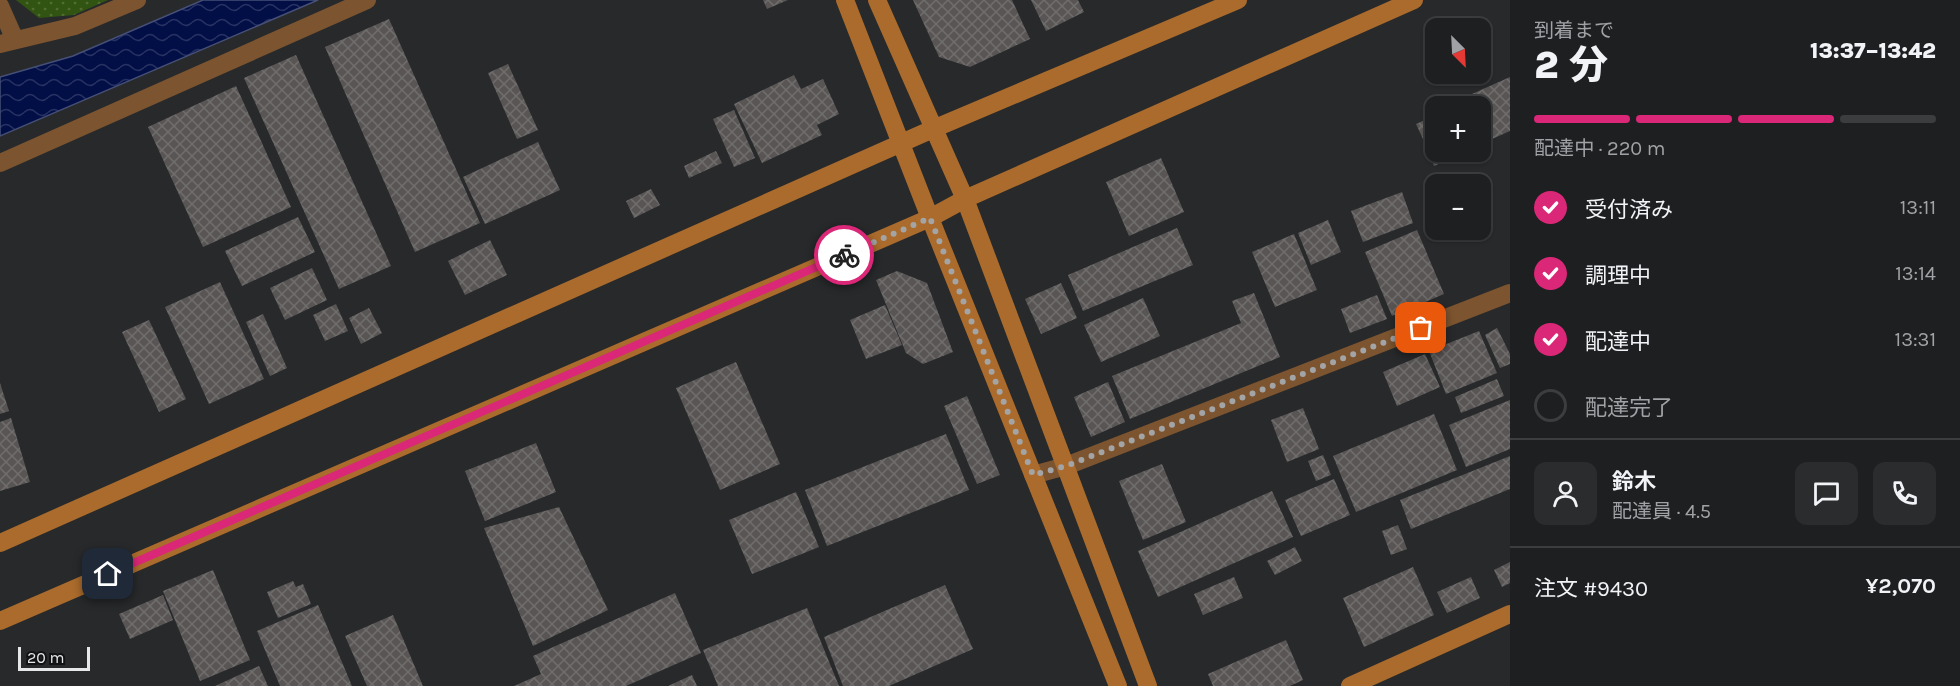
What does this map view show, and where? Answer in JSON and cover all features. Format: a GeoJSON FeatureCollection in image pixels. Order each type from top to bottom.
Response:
{"type":"FeatureCollection","features":[{"type":"Feature","properties":{"kind":"street"},"geometry":{"type":"LineString","coordinates":[[0,6],[8,42],[75,26],[137,0]]}},
{"type":"Feature","properties":{"kind":"street"},"geometry":{"type":"LineString","coordinates":[[0,163],[367,0]]}},
{"type":"Feature","properties":{"kind":"street"},"geometry":{"type":"LineString","coordinates":[[845,0],[1118,686]]}},
{"type":"Feature","properties":{"kind":"street"},"geometry":{"type":"LineString","coordinates":[[877,0],[965,199],[1148,686]]}},
{"type":"Feature","properties":{"kind":"street"},"geometry":{"type":"LineString","coordinates":[[0,543],[933,129],[1238,0]]}},
{"type":"Feature","properties":{"kind":"street"},"geometry":{"type":"LineString","coordinates":[[0,621],[930,218],[965,199],[1414,0]]}},
{"type":"Feature","properties":{"kind":"street"},"geometry":{"type":"LineString","coordinates":[[1033,475],[1066,466],[1510,294]]}},
{"type":"Feature","properties":{"kind":"street"},"geometry":{"type":"LineString","coordinates":[[1350,686],[1510,614]]}},
{"type":"Feature","properties":{"kind":"green space"},"geometry":{"type":"Polygon","coordinates":[[[16,0],[108,0],[74,15],[39,18],[16,0]]]}},
{"type":"Feature","properties":{"kind":"water"},"geometry":{"type":"Polygon","coordinates":[[[203,0],[318,0],[0,136],[0,77],[73,56],[203,0]]]}},
{"type":"Feature","properties":{"kind":"building"},"geometry":{"type":"Polygon","coordinates":[[[763,0],[788,0],[767,9],[763,0]]]}},
{"type":"Feature","properties":{"kind":"building"},"geometry":{"type":"Polygon","coordinates":[[[913,0],[1012,0],[1030,39],[970,67],[939,57],[913,0]]]}},
{"type":"Feature","properties":{"kind":"building"},"geometry":{"type":"Polygon","coordinates":[[[1031,0],[1078,0],[1084,12],[1046,31],[1031,0]]]}},
{"type":"Feature","properties":{"kind":"building"},"geometry":{"type":"Polygon","coordinates":[[[389,19],[480,223],[415,252],[325,47],[389,19]]]}},
{"type":"Feature","properties":{"kind":"building"},"geometry":{"type":"Polygon","coordinates":[[[296,55],[391,266],[339,289],[244,78],[296,55]]]}},
{"type":"Feature","properties":{"kind":"building"},"geometry":{"type":"Polygon","coordinates":[[[508,64],[538,130],[517,139],[488,73],[508,64]]]}},
{"type":"Feature","properties":{"kind":"building"},"geometry":{"type":"Polygon","coordinates":[[[794,75],[801,89],[823,79],[839,114],[817,125],[822,135],[762,163],[734,104],[794,75]]]}},
{"type":"Feature","properties":{"kind":"building"},"geometry":{"type":"Polygon","coordinates":[[[1510,77],[1510,131],[1491,139],[1491,96],[1467,96],[1510,77]]]}},
{"type":"Feature","properties":{"kind":"building"},"geometry":{"type":"Polygon","coordinates":[[[236,86],[291,207],[203,247],[148,127],[236,86]]]}},
{"type":"Feature","properties":{"kind":"building"},"geometry":{"type":"Polygon","coordinates":[[[734,110],[755,158],[734,167],[713,119],[734,110]]]}},
{"type":"Feature","properties":{"kind":"building"},"geometry":{"type":"Polygon","coordinates":[[[1425,120],[1425,138],[1423,139],[1416,124],[1425,120]]]}},
{"type":"Feature","properties":{"kind":"building"},"geometry":{"type":"Polygon","coordinates":[[[538,142],[560,190],[485,224],[463,177],[538,142]]]}},
{"type":"Feature","properties":{"kind":"building"},"geometry":{"type":"Polygon","coordinates":[[[716,151],[722,163],[689,178],[684,166],[716,151]]]}},
{"type":"Feature","properties":{"kind":"building"},"geometry":{"type":"Polygon","coordinates":[[[1161,158],[1184,212],[1129,236],[1106,182],[1161,158]]]}},
{"type":"Feature","properties":{"kind":"building"},"geometry":{"type":"Polygon","coordinates":[[[651,189],[660,205],[634,218],[626,201],[651,189]]]}},
{"type":"Feature","properties":{"kind":"building"},"geometry":{"type":"Polygon","coordinates":[[[1402,192],[1413,223],[1363,242],[1351,211],[1402,192]]]}},
{"type":"Feature","properties":{"kind":"building"},"geometry":{"type":"Polygon","coordinates":[[[298,217],[315,252],[242,286],[225,251],[298,217]]]}},
{"type":"Feature","properties":{"kind":"building"},"geometry":{"type":"Polygon","coordinates":[[[1328,220],[1341,252],[1311,265],[1298,233],[1328,220]]]}},
{"type":"Feature","properties":{"kind":"building"},"geometry":{"type":"Polygon","coordinates":[[[1177,228],[1193,265],[1083,311],[1068,275],[1177,228]]]}},
{"type":"Feature","properties":{"kind":"building"},"geometry":{"type":"Polygon","coordinates":[[[1417,230],[1444,294],[1392,316],[1365,252],[1417,230]]]}},
{"type":"Feature","properties":{"kind":"building"},"geometry":{"type":"Polygon","coordinates":[[[1294,234],[1317,290],[1275,307],[1252,252],[1294,234]]]}},
{"type":"Feature","properties":{"kind":"building"},"geometry":{"type":"Polygon","coordinates":[[[490,240],[507,275],[465,295],[448,261],[490,240]]]}},
{"type":"Feature","properties":{"kind":"building"},"geometry":{"type":"Polygon","coordinates":[[[312,268],[327,300],[285,320],[270,288],[312,268]]]}},
{"type":"Feature","properties":{"kind":"building"},"geometry":{"type":"Polygon","coordinates":[[[897,271],[927,283],[953,352],[923,364],[906,353],[876,280],[897,271]]]}},
{"type":"Feature","properties":{"kind":"building"},"geometry":{"type":"Polygon","coordinates":[[[220,282],[264,379],[209,404],[165,307],[220,282]]]}},
{"type":"Feature","properties":{"kind":"building"},"geometry":{"type":"Polygon","coordinates":[[[1061,283],[1077,318],[1041,334],[1025,299],[1061,283]]]}},
{"type":"Feature","properties":{"kind":"building"},"geometry":{"type":"Polygon","coordinates":[[[1254,293],[1280,357],[1130,419],[1112,376],[1241,323],[1232,301],[1254,293]]]}},
{"type":"Feature","properties":{"kind":"building"},"geometry":{"type":"Polygon","coordinates":[[[1377,295],[1387,319],[1350,333],[1341,309],[1377,295]]]}},
{"type":"Feature","properties":{"kind":"building"},"geometry":{"type":"Polygon","coordinates":[[[1143,298],[1160,336],[1101,362],[1084,325],[1143,298]]]}},
{"type":"Feature","properties":{"kind":"building"},"geometry":{"type":"Polygon","coordinates":[[[336,304],[348,331],[325,341],[313,315],[336,304]]]}},
{"type":"Feature","properties":{"kind":"building"},"geometry":{"type":"Polygon","coordinates":[[[885,305],[902,345],[866,359],[850,320],[885,305]]]}},
{"type":"Feature","properties":{"kind":"building"},"geometry":{"type":"Polygon","coordinates":[[[369,308],[382,333],[361,344],[349,318],[369,308]]]}},
{"type":"Feature","properties":{"kind":"building"},"geometry":{"type":"Polygon","coordinates":[[[263,314],[287,368],[270,376],[246,322],[263,314]]]}},
{"type":"Feature","properties":{"kind":"building"},"geometry":{"type":"Polygon","coordinates":[[[149,320],[186,399],[159,412],[122,332],[149,320]]]}},
{"type":"Feature","properties":{"kind":"building"},"geometry":{"type":"Polygon","coordinates":[[[1497,328],[1510,354],[1510,364],[1500,368],[1485,335],[1497,328]]]}},
{"type":"Feature","properties":{"kind":"building"},"geometry":{"type":"Polygon","coordinates":[[[1479,331],[1497,373],[1446,394],[1429,351],[1479,331]]]}},
{"type":"Feature","properties":{"kind":"building"},"geometry":{"type":"Polygon","coordinates":[[[1425,354],[1440,387],[1397,406],[1383,372],[1425,354]]]}},
{"type":"Feature","properties":{"kind":"building"},"geometry":{"type":"Polygon","coordinates":[[[736,362],[780,464],[720,490],[676,388],[736,362]]]}},
{"type":"Feature","properties":{"kind":"building"},"geometry":{"type":"Polygon","coordinates":[[[1497,379],[1504,396],[1461,413],[1455,397],[1497,379]]]}},
{"type":"Feature","properties":{"kind":"building"},"geometry":{"type":"Polygon","coordinates":[[[1108,382],[1125,422],[1091,437],[1074,397],[1108,382]]]}},
{"type":"Feature","properties":{"kind":"building"},"geometry":{"type":"Polygon","coordinates":[[[0,383],[9,411],[0,414],[0,383]]]}},
{"type":"Feature","properties":{"kind":"building"},"geometry":{"type":"Polygon","coordinates":[[[967,396],[1000,475],[977,484],[944,406],[967,396]]]}},
{"type":"Feature","properties":{"kind":"building"},"geometry":{"type":"Polygon","coordinates":[[[1510,400],[1510,449],[1466,467],[1449,425],[1510,400]]]}},
{"type":"Feature","properties":{"kind":"building"},"geometry":{"type":"Polygon","coordinates":[[[1303,408],[1319,449],[1287,462],[1271,420],[1303,408]]]}},
{"type":"Feature","properties":{"kind":"building"},"geometry":{"type":"Polygon","coordinates":[[[1434,414],[1457,470],[1356,512],[1333,456],[1434,414]]]}},
{"type":"Feature","properties":{"kind":"building"},"geometry":{"type":"Polygon","coordinates":[[[11,418],[30,482],[0,491],[0,422],[11,418]]]}},
{"type":"Feature","properties":{"kind":"building"},"geometry":{"type":"Polygon","coordinates":[[[946,434],[969,490],[827,546],[805,490],[946,434]]]}},
{"type":"Feature","properties":{"kind":"building"},"geometry":{"type":"Polygon","coordinates":[[[536,443],[556,492],[485,521],[465,471],[536,443]]]}},
{"type":"Feature","properties":{"kind":"building"},"geometry":{"type":"Polygon","coordinates":[[[1323,455],[1331,475],[1316,481],[1308,461],[1323,455]]]}},
{"type":"Feature","properties":{"kind":"building"},"geometry":{"type":"Polygon","coordinates":[[[1510,456],[1510,489],[1411,529],[1400,500],[1510,456]]]}},
{"type":"Feature","properties":{"kind":"building"},"geometry":{"type":"Polygon","coordinates":[[[1162,464],[1186,522],[1143,540],[1119,481],[1162,464]]]}},
{"type":"Feature","properties":{"kind":"building"},"geometry":{"type":"Polygon","coordinates":[[[1334,479],[1350,515],[1301,536],[1285,500],[1334,479]]]}},
{"type":"Feature","properties":{"kind":"building"},"geometry":{"type":"Polygon","coordinates":[[[1272,491],[1293,537],[1158,597],[1138,551],[1272,491]]]}},
{"type":"Feature","properties":{"kind":"building"},"geometry":{"type":"Polygon","coordinates":[[[796,492],[819,547],[752,574],[729,520],[796,492]]]}},
{"type":"Feature","properties":{"kind":"building"},"geometry":{"type":"Polygon","coordinates":[[[559,507],[608,610],[533,646],[484,528],[559,507]]]}},
{"type":"Feature","properties":{"kind":"building"},"geometry":{"type":"Polygon","coordinates":[[[1398,525],[1407,549],[1391,555],[1382,531],[1398,525]]]}},
{"type":"Feature","properties":{"kind":"building"},"geometry":{"type":"Polygon","coordinates":[[[1295,547],[1302,561],[1275,575],[1267,561],[1295,547]]]}},
{"type":"Feature","properties":{"kind":"building"},"geometry":{"type":"Polygon","coordinates":[[[1510,562],[1510,583],[1502,587],[1494,570],[1510,562]]]}},
{"type":"Feature","properties":{"kind":"building"},"geometry":{"type":"Polygon","coordinates":[[[1413,567],[1434,615],[1364,647],[1343,598],[1413,567]]]}},
{"type":"Feature","properties":{"kind":"building"},"geometry":{"type":"Polygon","coordinates":[[[213,570],[250,660],[200,681],[163,591],[213,570]]]}},
{"type":"Feature","properties":{"kind":"building"},"geometry":{"type":"Polygon","coordinates":[[[1234,577],[1243,598],[1203,615],[1194,594],[1234,577]]]}},
{"type":"Feature","properties":{"kind":"building"},"geometry":{"type":"Polygon","coordinates":[[[1471,577],[1480,598],[1447,613],[1437,592],[1471,577]]]}},
{"type":"Feature","properties":{"kind":"building"},"geometry":{"type":"Polygon","coordinates":[[[293,581],[296,587],[303,584],[311,604],[278,618],[267,592],[293,581]]]}},
{"type":"Feature","properties":{"kind":"building"},"geometry":{"type":"Polygon","coordinates":[[[945,585],[973,649],[889,686],[843,686],[824,637],[945,585]]]}},
{"type":"Feature","properties":{"kind":"building"},"geometry":{"type":"Polygon","coordinates":[[[675,593],[701,653],[626,686],[514,686],[541,674],[533,656],[675,593]]]}},
{"type":"Feature","properties":{"kind":"building"},"geometry":{"type":"Polygon","coordinates":[[[163,595],[173,620],[130,639],[119,614],[163,595]]]}},
{"type":"Feature","properties":{"kind":"building"},"geometry":{"type":"Polygon","coordinates":[[[318,605],[352,686],[280,686],[257,631],[318,605]]]}},
{"type":"Feature","properties":{"kind":"building"},"geometry":{"type":"Polygon","coordinates":[[[807,608],[839,686],[718,686],[703,650],[807,608]]]}},
{"type":"Feature","properties":{"kind":"building"},"geometry":{"type":"Polygon","coordinates":[[[393,615],[423,686],[367,686],[345,636],[393,615]]]}},
{"type":"Feature","properties":{"kind":"building"},"geometry":{"type":"Polygon","coordinates":[[[1286,640],[1303,680],[1290,686],[1213,686],[1208,674],[1286,640]]]}},
{"type":"Feature","properties":{"kind":"building"},"geometry":{"type":"Polygon","coordinates":[[[259,666],[268,686],[215,686],[259,666]]]}},
{"type":"Feature","properties":{"kind":"building"},"geometry":{"type":"Polygon","coordinates":[[[692,675],[697,686],[668,686],[692,675]]]}},
{"type":"Feature","properties":{"kind":"way so far"},"geometry":{"type":"LineString","coordinates":[[844,255],[930,218],[1033,475],[1066,466],[1421,328]]}},
{"type":"Feature","properties":{"kind":"route"},"geometry":{"type":"LineString","coordinates":[[108,574],[844,255]]}}]}
